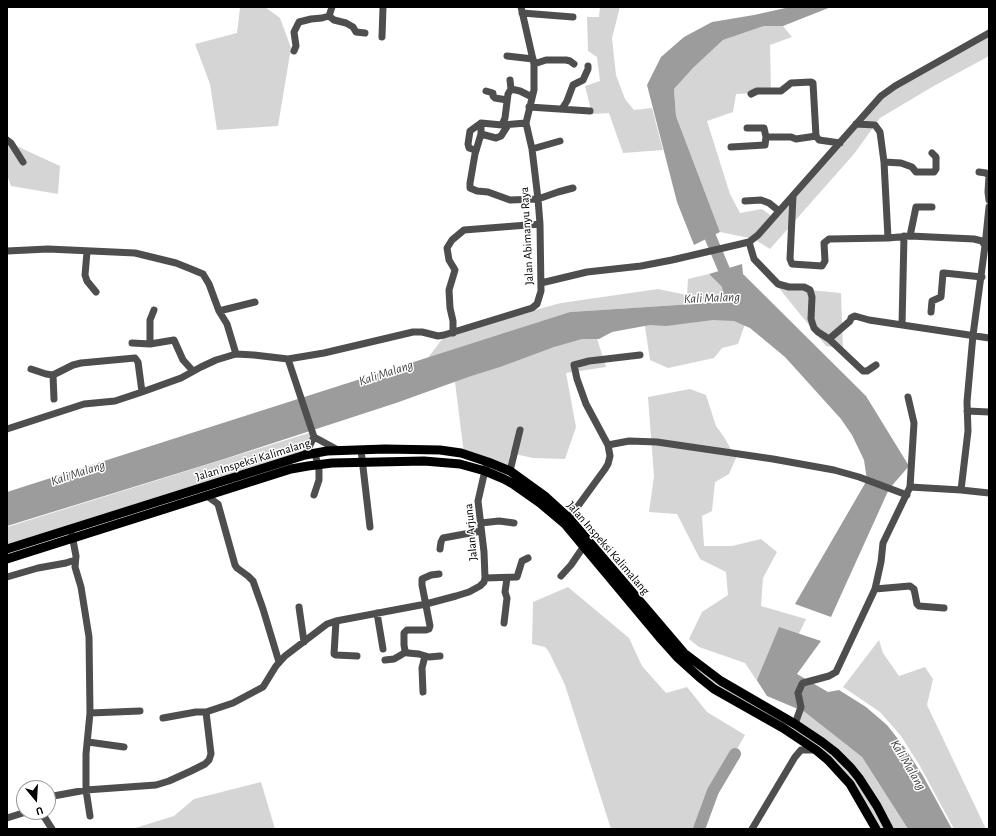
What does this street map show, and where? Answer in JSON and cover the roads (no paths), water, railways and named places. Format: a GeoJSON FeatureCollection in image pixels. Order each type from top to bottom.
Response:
{"type":"FeatureCollection","features":[{"type":"Feature","properties":{"kind":"main road","name":"Jalan Inspeksi Kalimalang"},"geometry":{"type":"LineString","coordinates":[[7,559],[72,534],[189,497],[304,455],[338,450],[425,449],[461,453],[510,471],[546,497],[684,653],[706,671],[741,694],[792,722],[835,752],[859,778],[877,806],[889,829]]}},
{"type":"Feature","properties":{"kind":"main road"},"geometry":{"type":"LineString","coordinates":[[424,461],[425,449]]}},
{"type":"Feature","properties":{"kind":"main road","name":"Jalan Inspeksi Kalimalang"},"geometry":{"type":"LineString","coordinates":[[189,497],[207,496],[291,469],[318,464],[424,461],[460,464],[504,478],[567,521]]}},
{"type":"Feature","properties":{"kind":"main road","name":"Jalan Inspeksi Kalimalang"},"geometry":{"type":"LineString","coordinates":[[7,549],[72,534]]}},
{"type":"Feature","properties":{"kind":"main road","name":"Jalan Inspeksi Kalimalang"},"geometry":{"type":"LineString","coordinates":[[586,543],[678,658],[714,689],[783,728],[816,750],[850,784],[876,829]]}},
{"type":"Feature","properties":{"kind":"main road"},"geometry":{"type":"LineString","coordinates":[[850,784],[859,778]]}},
{"type":"Feature","properties":{"kind":"main road"},"geometry":{"type":"LineString","coordinates":[[867,812],[877,806]]}},
{"type":"Feature","properties":{"kind":"street"},"geometry":{"type":"LineString","coordinates":[[329,16],[332,7]]}},
{"type":"Feature","properties":{"kind":"street"},"geometry":{"type":"LineString","coordinates":[[382,37],[383,7]]}},
{"type":"Feature","properties":{"kind":"street"},"geometry":{"type":"LineString","coordinates":[[522,10],[573,17]]}},
{"type":"Feature","properties":{"kind":"street","name":"Jalan Abimanyu Raya"},"geometry":{"type":"LineString","coordinates":[[236,354],[288,359],[324,353],[413,332],[422,332],[438,336],[532,308],[540,298],[540,224],[532,149],[526,123],[535,81],[534,62],[522,10]]}},
{"type":"Feature","properties":{"kind":"street"},"geometry":{"type":"LineString","coordinates":[[329,16],[334,20],[346,23],[353,27],[356,32],[364,33]]}},
{"type":"Feature","properties":{"kind":"street"},"geometry":{"type":"LineString","coordinates":[[294,51],[296,46],[294,32],[299,22],[329,16]]}},
{"type":"Feature","properties":{"kind":"street"},"geometry":{"type":"LineString","coordinates":[[541,283],[587,272],[641,266],[672,260],[746,243],[758,235],[877,100],[886,92],[989,33]]}},
{"type":"Feature","properties":{"kind":"street"},"geometry":{"type":"LineString","coordinates":[[507,56],[534,62],[546,60],[566,60],[574,64]]}},
{"type":"Feature","properties":{"kind":"street"},"geometry":{"type":"LineString","coordinates":[[562,109],[567,101],[573,85],[584,80],[588,66]]}},
{"type":"Feature","properties":{"kind":"street"},"geometry":{"type":"LineString","coordinates":[[481,134],[496,138],[501,136],[505,125],[507,100],[511,89],[510,80]]}},
{"type":"Feature","properties":{"kind":"street"},"geometry":{"type":"LineString","coordinates":[[751,94],[757,91],[782,91],[791,83],[812,82],[816,136],[819,140],[840,143]]}},
{"type":"Feature","properties":{"kind":"street"},"geometry":{"type":"LineString","coordinates":[[511,89],[520,91],[532,97]]}},
{"type":"Feature","properties":{"kind":"street"},"geometry":{"type":"LineString","coordinates":[[486,91],[494,93],[493,96],[495,98],[507,100]]}},
{"type":"Feature","properties":{"kind":"street"},"geometry":{"type":"LineString","coordinates":[[529,107],[590,112]]}},
{"type":"Feature","properties":{"kind":"street"},"geometry":{"type":"LineString","coordinates":[[481,123],[481,134],[475,150],[470,188],[477,191],[488,192],[510,200],[538,199],[573,188]]}},
{"type":"Feature","properties":{"kind":"street"},"geometry":{"type":"LineString","coordinates":[[475,150],[469,148],[468,144],[470,131],[481,123],[505,125],[526,123]]}},
{"type":"Feature","properties":{"kind":"street"},"geometry":{"type":"LineString","coordinates":[[856,124],[871,124],[875,126],[881,137],[884,162],[888,238]]}},
{"type":"Feature","properties":{"kind":"street"},"geometry":{"type":"LineString","coordinates":[[731,147],[766,145],[764,128],[747,128]]}},
{"type":"Feature","properties":{"kind":"street"},"geometry":{"type":"LineString","coordinates":[[766,137],[791,137],[796,139],[816,136]]}},
{"type":"Feature","properties":{"kind":"street"},"geometry":{"type":"LineString","coordinates":[[7,140],[11,143],[23,162]]}},
{"type":"Feature","properties":{"kind":"street"},"geometry":{"type":"LineString","coordinates":[[532,149],[560,141]]}},
{"type":"Feature","properties":{"kind":"street"},"geometry":{"type":"LineString","coordinates":[[884,162],[901,163],[912,167],[916,172],[934,172],[936,169],[936,157],[932,153]]}},
{"type":"Feature","properties":{"kind":"street"},"geometry":{"type":"LineString","coordinates":[[979,172],[989,176],[989,200]]}},
{"type":"Feature","properties":{"kind":"street"},"geometry":{"type":"LineString","coordinates":[[793,196],[790,259],[792,264],[822,266],[825,262],[824,243],[829,239],[888,238],[907,236],[974,238],[982,241],[987,247]]}},
{"type":"Feature","properties":{"kind":"street"},"geometry":{"type":"LineString","coordinates":[[745,201],[761,200],[769,203],[779,211]]}},
{"type":"Feature","properties":{"kind":"street"},"geometry":{"type":"LineString","coordinates":[[902,325],[907,236],[916,207],[932,207]]}},
{"type":"Feature","properties":{"kind":"street"},"geometry":{"type":"LineString","coordinates":[[961,490],[968,432],[967,411],[974,335],[987,247],[989,207]]}},
{"type":"Feature","properties":{"kind":"street"},"geometry":{"type":"LineString","coordinates":[[452,333],[453,321],[450,308],[450,290],[455,270],[449,260],[447,248],[452,240],[464,230],[540,224]]}},
{"type":"Feature","properties":{"kind":"street"},"geometry":{"type":"LineString","coordinates":[[746,243],[754,259],[778,284],[789,287],[804,287],[810,290],[812,297],[812,323],[818,332],[830,339],[863,371],[867,371],[876,365]]}},
{"type":"Feature","properties":{"kind":"street"},"geometry":{"type":"LineString","coordinates":[[7,251],[48,249],[87,252],[135,253],[191,268],[203,274],[209,284],[219,311],[226,324],[236,354],[216,360],[181,378],[142,392],[115,400],[84,404],[7,429]]}},
{"type":"Feature","properties":{"kind":"street"},"geometry":{"type":"LineString","coordinates":[[87,252],[85,275],[87,281],[96,292]]}},
{"type":"Feature","properties":{"kind":"street"},"geometry":{"type":"LineString","coordinates":[[930,312],[932,301],[941,297],[944,273],[982,277]]}},
{"type":"Feature","properties":{"kind":"street"},"geometry":{"type":"LineString","coordinates":[[981,286],[989,287]]}},
{"type":"Feature","properties":{"kind":"street"},"geometry":{"type":"LineString","coordinates":[[219,311],[255,302]]}},
{"type":"Feature","properties":{"kind":"street"},"geometry":{"type":"LineString","coordinates":[[150,344],[150,320],[154,310]]}},
{"type":"Feature","properties":{"kind":"street"},"geometry":{"type":"LineString","coordinates":[[830,339],[850,321],[851,318],[855,316],[869,320],[989,338]]}},
{"type":"Feature","properties":{"kind":"street"},"geometry":{"type":"LineString","coordinates":[[132,343],[150,344],[174,340],[183,360],[193,371]]}},
{"type":"Feature","properties":{"kind":"street"},"geometry":{"type":"LineString","coordinates":[[567,521],[608,464],[610,456],[608,445],[586,404],[574,365],[589,361],[640,355]]}},
{"type":"Feature","properties":{"kind":"street"},"geometry":{"type":"LineString","coordinates":[[31,369],[54,375],[73,365],[81,363],[135,358],[138,362],[142,392]]}},
{"type":"Feature","properties":{"kind":"street"},"geometry":{"type":"LineString","coordinates":[[288,359],[313,434],[338,450]]}},
{"type":"Feature","properties":{"kind":"street"},"geometry":{"type":"LineString","coordinates":[[54,375],[54,399]]}},
{"type":"Feature","properties":{"kind":"street"},"geometry":{"type":"LineString","coordinates":[[792,722],[801,707],[798,693],[803,682],[832,675],[836,672],[875,589],[881,562],[883,543],[910,486],[914,423],[908,397]]}},
{"type":"Feature","properties":{"kind":"street"},"geometry":{"type":"LineString","coordinates":[[967,411],[989,412]]}},
{"type":"Feature","properties":{"kind":"street"},"geometry":{"type":"LineString","coordinates":[[510,471],[520,430]]}},
{"type":"Feature","properties":{"kind":"street"},"geometry":{"type":"LineString","coordinates":[[304,455],[313,434]]}},
{"type":"Feature","properties":{"kind":"street"},"geometry":{"type":"LineString","coordinates":[[608,445],[630,441],[657,442],[773,459],[834,470],[859,477],[905,494]]}},
{"type":"Feature","properties":{"kind":"street"},"geometry":{"type":"LineString","coordinates":[[361,450],[370,527]]}},
{"type":"Feature","properties":{"kind":"street"},"geometry":{"type":"LineString","coordinates":[[314,495],[319,480],[319,470],[315,453]]}},
{"type":"Feature","properties":{"kind":"street","name":"Jalan Arjuna"},"geometry":{"type":"LineString","coordinates":[[485,578],[484,552],[478,501],[488,462]]}},
{"type":"Feature","properties":{"kind":"street"},"geometry":{"type":"LineString","coordinates":[[910,486],[989,493]]}},
{"type":"Feature","properties":{"kind":"street"},"geometry":{"type":"LineString","coordinates":[[207,496],[218,504],[235,565],[253,581],[279,662]]}},
{"type":"Feature","properties":{"kind":"street"},"geometry":{"type":"LineString","coordinates":[[481,523],[499,521],[514,523]]}},
{"type":"Feature","properties":{"kind":"street"},"geometry":{"type":"LineString","coordinates":[[440,549],[443,538],[481,531]]}},
{"type":"Feature","properties":{"kind":"street"},"geometry":{"type":"LineString","coordinates":[[72,534],[76,556],[75,568],[81,587],[89,637],[90,713],[86,754],[86,790],[90,816]]}},
{"type":"Feature","properties":{"kind":"street"},"geometry":{"type":"LineString","coordinates":[[561,576],[571,565],[586,543]]}},
{"type":"Feature","properties":{"kind":"street"},"geometry":{"type":"LineString","coordinates":[[163,718],[196,712],[206,712],[233,703],[263,687],[279,662],[285,656],[327,624],[336,620],[426,604],[469,592],[480,586],[484,582],[485,578],[514,578],[518,576],[522,562],[528,558]]}},
{"type":"Feature","properties":{"kind":"street"},"geometry":{"type":"LineString","coordinates":[[7,577],[38,568],[75,560]]}},
{"type":"Feature","properties":{"kind":"street"},"geometry":{"type":"LineString","coordinates":[[406,652],[404,645],[405,631],[408,629],[426,630],[429,629],[430,626],[422,579],[431,575],[440,574]]}},
{"type":"Feature","properties":{"kind":"street"},"geometry":{"type":"LineString","coordinates":[[504,623],[507,598],[507,578]]}},
{"type":"Feature","properties":{"kind":"street"},"geometry":{"type":"LineString","coordinates":[[875,589],[910,586],[914,588],[917,604],[919,606],[944,608]]}},
{"type":"Feature","properties":{"kind":"street"},"geometry":{"type":"LineString","coordinates":[[298,607],[304,642]]}},
{"type":"Feature","properties":{"kind":"street"},"geometry":{"type":"LineString","coordinates":[[377,613],[383,649]]}},
{"type":"Feature","properties":{"kind":"street"},"geometry":{"type":"LineString","coordinates":[[336,620],[334,654],[357,656]]}},
{"type":"Feature","properties":{"kind":"street"},"geometry":{"type":"LineString","coordinates":[[385,660],[394,659],[406,652],[425,656],[440,656]]}},
{"type":"Feature","properties":{"kind":"street"},"geometry":{"type":"LineString","coordinates":[[423,692],[422,668],[425,656]]}},
{"type":"Feature","properties":{"kind":"street"},"geometry":{"type":"LineString","coordinates":[[90,713],[140,710]]}},
{"type":"Feature","properties":{"kind":"street"},"geometry":{"type":"LineString","coordinates":[[56,796],[86,790],[156,785],[169,781],[205,764],[209,760],[211,754],[206,712]]}},
{"type":"Feature","properties":{"kind":"street"},"geometry":{"type":"LineString","coordinates":[[88,742],[124,747]]}},
{"type":"Feature","properties":{"kind":"street"},"geometry":{"type":"LineString","coordinates":[[752,829],[795,757],[801,750],[816,750]]}},
{"type":"Feature","properties":{"kind":"street"},"geometry":{"type":"LineString","coordinates":[[46,820],[52,829]]}},
{"type":"Feature","properties":{"kind":"water"},"geometry":{"type":"Polygon","coordinates":[[[790,7],[831,7],[783,26],[764,26],[723,40],[693,68],[674,89],[676,116],[720,232],[694,245],[677,202],[647,85],[661,57],[684,37],[712,22],[790,7]]]}},
{"type":"Feature","properties":{"kind":"water"},"geometry":{"type":"Polygon","coordinates":[[[742,264],[743,274],[866,396],[909,466],[889,489],[831,617],[795,604],[867,480],[864,460],[852,435],[841,419],[785,357],[750,328],[734,321],[713,320],[666,326],[650,325],[612,332],[599,339],[582,339],[554,347],[396,403],[221,460],[7,526],[7,492],[570,312],[724,302],[722,287],[709,274],[742,264]]]}},
{"type":"Feature","properties":{"kind":"water"},"geometry":{"type":"Polygon","coordinates":[[[779,627],[821,641],[797,674],[828,692],[839,690],[866,707],[887,725],[905,748],[923,776],[952,829],[908,829],[862,757],[805,712],[767,696],[757,680],[779,627]]]}},
{"type":"Feature","properties":{"kind":"waterway"},"geometry":{"type":"LineString","coordinates":[[681,57],[691,44],[734,26]]}},
{"type":"Feature","properties":{"kind":"waterway"},"geometry":{"type":"LineString","coordinates":[[704,222],[730,284]]}},
{"type":"Feature","properties":{"kind":"waterway","name":"Kali Malang"},"geometry":{"type":"LineString","coordinates":[[714,312],[750,310],[759,318]]}},
{"type":"Feature","properties":{"kind":"waterway","name":"Kali Malang"},"geometry":{"type":"LineString","coordinates":[[861,422],[889,462],[883,476]]}},
{"type":"Feature","properties":{"kind":"waterway","name":"Kali Malang"},"geometry":{"type":"LineString","coordinates":[[699,829],[713,791],[735,754]]}}]}
